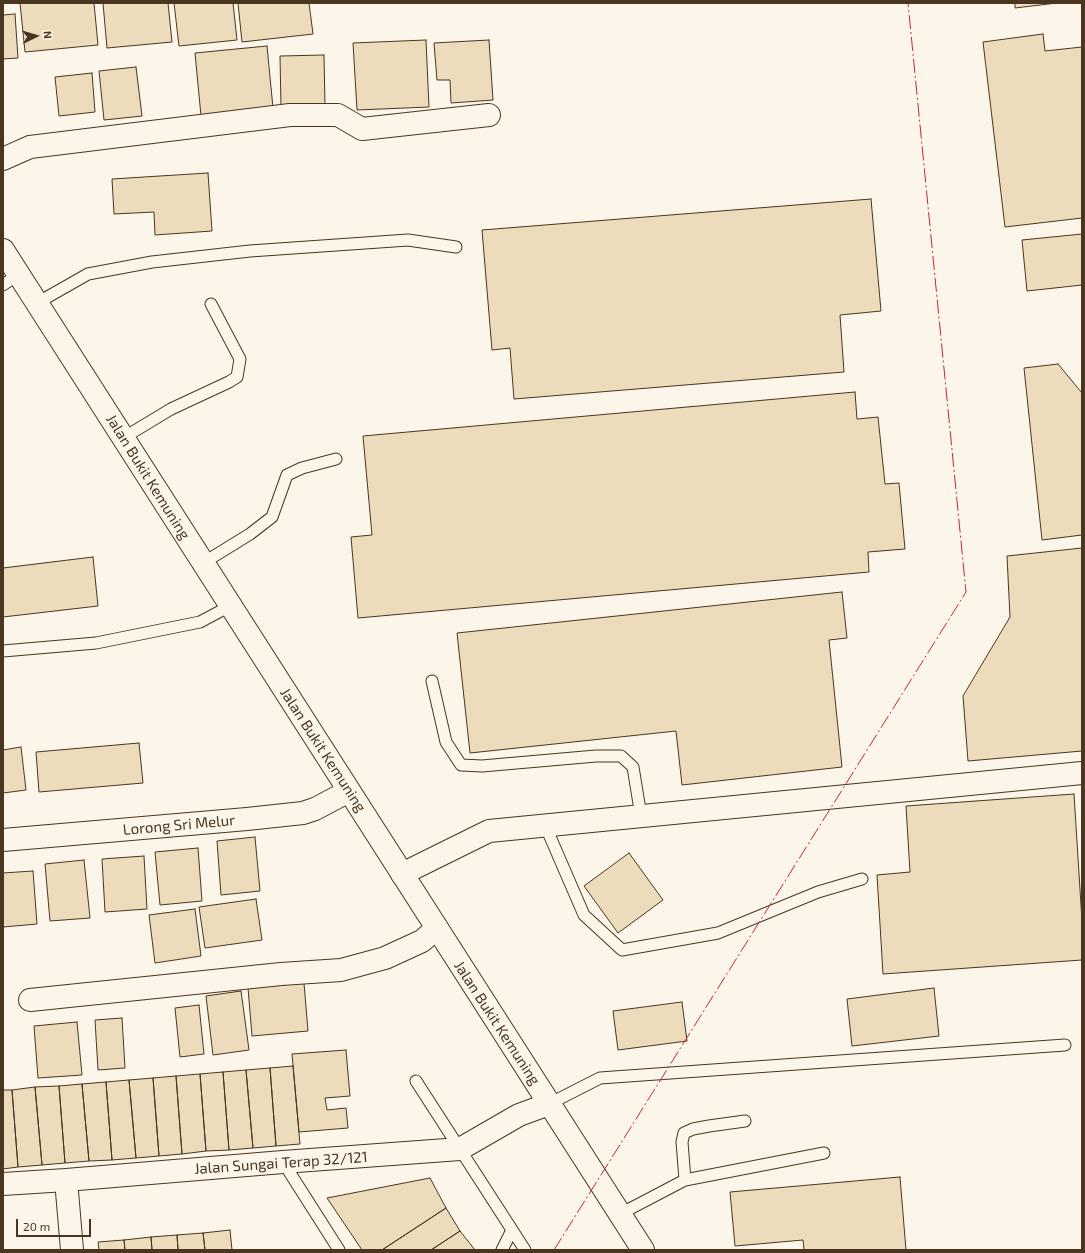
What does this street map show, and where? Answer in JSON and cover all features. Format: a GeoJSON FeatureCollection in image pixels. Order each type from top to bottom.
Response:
{"type":"FeatureCollection","features":[{"type":"Feature","properties":{"kind":"street"},"geometry":{"type":"LineString","coordinates":[[3,159],[30,147],[290,114],[338,115],[362,129],[489,115]]}},
{"type":"Feature","properties":{"kind":"street","name":"Jalan Bukit Kemuning"},"geometry":{"type":"LineString","coordinates":[[3,250],[11,280],[37,303],[643,1250]]}},
{"type":"Feature","properties":{"kind":"street"},"geometry":{"type":"LineString","coordinates":[[402,874],[489,831],[1082,773]]}},
{"type":"Feature","properties":{"kind":"street","name":"Lorong Sri Melur"},"geometry":{"type":"LineString","coordinates":[[3,840],[303,813],[315,810],[349,791]]}},
{"type":"Feature","properties":{"kind":"street"},"geometry":{"type":"LineString","coordinates":[[30,1000],[281,974],[341,970],[385,958],[422,941],[437,928]]}},
{"type":"Feature","properties":{"kind":"street","name":"Jalan Sungai Terap 32/121"},"geometry":{"type":"LineString","coordinates":[[3,1184],[460,1149],[519,1115],[549,1104]]}},
{"type":"Feature","properties":{"kind":"street"},"geometry":{"type":"LineString","coordinates":[[66,1180],[72,1250]]}},
{"type":"Feature","properties":{"kind":"lane"},"geometry":{"type":"LineString","coordinates":[[37,303],[88,274],[152,262],[250,251],[408,240],[456,247]]}},
{"type":"Feature","properties":{"kind":"lane"},"geometry":{"type":"LineString","coordinates":[[123,438],[171,409],[229,382],[237,376],[240,359],[211,304]]}},
{"type":"Feature","properties":{"kind":"lane"},"geometry":{"type":"LineString","coordinates":[[203,563],[250,534],[272,517],[287,475],[302,468],[336,459]]}},
{"type":"Feature","properties":{"kind":"lane"},"geometry":{"type":"LineString","coordinates":[[3,651],[96,643],[200,622],[230,606]]}},
{"type":"Feature","properties":{"kind":"lane"},"geometry":{"type":"LineString","coordinates":[[432,681],[446,742],[461,765],[482,766],[596,756],[621,756],[633,767],[641,816]]}},
{"type":"Feature","properties":{"kind":"lane"},"geometry":{"type":"LineString","coordinates":[[545,825],[584,915],[622,950],[718,933],[818,892],[862,879]]}},
{"type":"Feature","properties":{"kind":"lane"},"geometry":{"type":"LineString","coordinates":[[549,1104],[600,1078],[1065,1045]]}},
{"type":"Feature","properties":{"kind":"lane"},"geometry":{"type":"LineString","coordinates":[[416,1081],[525,1250]]}},
{"type":"Feature","properties":{"kind":"lane"},"geometry":{"type":"LineString","coordinates":[[685,1180],[682,1142],[684,1133],[693,1129],[745,1121]]}},
{"type":"Feature","properties":{"kind":"lane"},"geometry":{"type":"LineString","coordinates":[[620,1214],[685,1180],[824,1153]]}},
{"type":"Feature","properties":{"kind":"lane"},"geometry":{"type":"LineString","coordinates":[[283,1162],[339,1250]]}},
{"type":"Feature","properties":{"kind":"lane"},"geometry":{"type":"LineString","coordinates":[[502,1250],[512,1230]]}},
{"type":"Feature","properties":{"kind":"building"},"geometry":{"type":"Polygon","coordinates":[[[20,3],[94,3],[98,45],[25,52],[20,3]]]}},
{"type":"Feature","properties":{"kind":"building"},"geometry":{"type":"Polygon","coordinates":[[[103,3],[168,3],[172,42],[107,48],[103,3]]]}},
{"type":"Feature","properties":{"kind":"building"},"geometry":{"type":"Polygon","coordinates":[[[174,3],[233,3],[237,40],[179,46],[174,3]]]}},
{"type":"Feature","properties":{"kind":"building"},"geometry":{"type":"Polygon","coordinates":[[[238,3],[309,3],[313,34],[242,42],[238,3]]]}},
{"type":"Feature","properties":{"kind":"building"},"geometry":{"type":"Polygon","coordinates":[[[1015,3],[1057,3],[1015,8],[1015,3]]]}},
{"type":"Feature","properties":{"kind":"building"},"geometry":{"type":"Polygon","coordinates":[[[15,14],[18,58],[3,59],[3,15],[15,14]]]}},
{"type":"Feature","properties":{"kind":"building"},"geometry":{"type":"Polygon","coordinates":[[[1043,34],[1045,51],[1082,47],[1082,218],[1005,227],[983,42],[1043,34]]]}},
{"type":"Feature","properties":{"kind":"building"},"geometry":{"type":"Polygon","coordinates":[[[426,40],[429,107],[357,110],[353,43],[426,40]]]}},
{"type":"Feature","properties":{"kind":"building"},"geometry":{"type":"Polygon","coordinates":[[[489,40],[493,100],[451,103],[450,80],[437,80],[434,43],[489,40]]]}},
{"type":"Feature","properties":{"kind":"building"},"geometry":{"type":"Polygon","coordinates":[[[267,46],[273,108],[201,116],[195,53],[267,46]]]}},
{"type":"Feature","properties":{"kind":"building"},"geometry":{"type":"Polygon","coordinates":[[[324,55],[325,107],[281,108],[280,56],[324,55]]]}},
{"type":"Feature","properties":{"kind":"building"},"geometry":{"type":"Polygon","coordinates":[[[136,67],[142,116],[104,120],[99,71],[136,67]]]}},
{"type":"Feature","properties":{"kind":"building"},"geometry":{"type":"Polygon","coordinates":[[[92,73],[95,112],[59,116],[55,77],[92,73]]]}},
{"type":"Feature","properties":{"kind":"building"},"geometry":{"type":"Polygon","coordinates":[[[208,173],[212,231],[155,235],[154,212],[114,214],[112,179],[208,173]]]}},
{"type":"Feature","properties":{"kind":"building"},"geometry":{"type":"Polygon","coordinates":[[[871,199],[881,311],[840,315],[844,372],[514,399],[510,348],[492,350],[482,230],[871,199]]]}},
{"type":"Feature","properties":{"kind":"building"},"geometry":{"type":"Polygon","coordinates":[[[1082,234],[1082,285],[1027,291],[1022,240],[1082,234]]]}},
{"type":"Feature","properties":{"kind":"building"},"geometry":{"type":"Polygon","coordinates":[[[1058,364],[1082,393],[1082,535],[1042,540],[1024,368],[1058,364]]]}},
{"type":"Feature","properties":{"kind":"building"},"geometry":{"type":"Polygon","coordinates":[[[855,392],[857,419],[878,417],[885,484],[899,483],[905,549],[868,552],[869,572],[358,618],[351,537],[372,535],[363,436],[855,392]]]}},
{"type":"Feature","properties":{"kind":"building"},"geometry":{"type":"Polygon","coordinates":[[[1082,548],[1082,751],[968,761],[963,696],[1010,617],[1007,556],[1082,548]]]}},
{"type":"Feature","properties":{"kind":"building"},"geometry":{"type":"Polygon","coordinates":[[[93,557],[98,606],[3,617],[3,568],[93,557]]]}},
{"type":"Feature","properties":{"kind":"building"},"geometry":{"type":"Polygon","coordinates":[[[842,592],[847,638],[829,640],[842,767],[682,785],[676,731],[470,753],[457,633],[842,592]]]}},
{"type":"Feature","properties":{"kind":"building"},"geometry":{"type":"Polygon","coordinates":[[[139,743],[143,783],[39,792],[36,752],[139,743]]]}},
{"type":"Feature","properties":{"kind":"building"},"geometry":{"type":"Polygon","coordinates":[[[21,747],[26,790],[3,793],[3,750],[21,747]]]}},
{"type":"Feature","properties":{"kind":"building"},"geometry":{"type":"Polygon","coordinates":[[[1074,794],[1082,921],[1082,960],[883,974],[877,875],[910,872],[906,806],[1074,794]]]}},
{"type":"Feature","properties":{"kind":"building"},"geometry":{"type":"Polygon","coordinates":[[[255,837],[260,891],[221,895],[217,841],[255,837]]]}},
{"type":"Feature","properties":{"kind":"building"},"geometry":{"type":"Polygon","coordinates":[[[198,848],[202,901],[160,905],[155,852],[198,848]]]}},
{"type":"Feature","properties":{"kind":"building"},"geometry":{"type":"Polygon","coordinates":[[[629,853],[663,900],[618,933],[584,886],[629,853]]]}},
{"type":"Feature","properties":{"kind":"building"},"geometry":{"type":"Polygon","coordinates":[[[144,856],[147,909],[105,912],[102,859],[144,856]]]}},
{"type":"Feature","properties":{"kind":"building"},"geometry":{"type":"Polygon","coordinates":[[[84,860],[90,918],[50,921],[45,864],[84,860]]]}},
{"type":"Feature","properties":{"kind":"building"},"geometry":{"type":"Polygon","coordinates":[[[33,871],[37,924],[3,927],[3,873],[33,871]]]}},
{"type":"Feature","properties":{"kind":"building"},"geometry":{"type":"Polygon","coordinates":[[[256,899],[262,940],[205,948],[199,907],[256,899]]]}},
{"type":"Feature","properties":{"kind":"building"},"geometry":{"type":"Polygon","coordinates":[[[195,909],[201,956],[155,963],[149,915],[195,909]]]}},
{"type":"Feature","properties":{"kind":"building"},"geometry":{"type":"Polygon","coordinates":[[[304,983],[308,1031],[252,1036],[248,988],[304,983]]]}},
{"type":"Feature","properties":{"kind":"building"},"geometry":{"type":"Polygon","coordinates":[[[934,988],[939,1036],[852,1046],[847,999],[934,988]]]}},
{"type":"Feature","properties":{"kind":"building"},"geometry":{"type":"Polygon","coordinates":[[[241,991],[249,1050],[213,1055],[206,996],[241,991]]]}},
{"type":"Feature","properties":{"kind":"building"},"geometry":{"type":"Polygon","coordinates":[[[682,1002],[687,1041],[618,1050],[613,1011],[682,1002]]]}},
{"type":"Feature","properties":{"kind":"building"},"geometry":{"type":"Polygon","coordinates":[[[199,1005],[204,1054],[180,1057],[175,1008],[199,1005]]]}},
{"type":"Feature","properties":{"kind":"building"},"geometry":{"type":"Polygon","coordinates":[[[122,1018],[125,1068],[98,1070],[95,1020],[122,1018]]]}},
{"type":"Feature","properties":{"kind":"building"},"geometry":{"type":"Polygon","coordinates":[[[77,1022],[82,1075],[38,1078],[34,1026],[77,1022]]]}},
{"type":"Feature","properties":{"kind":"building"},"geometry":{"type":"Polygon","coordinates":[[[346,1050],[350,1096],[325,1098],[327,1110],[346,1108],[348,1128],[299,1132],[292,1054],[346,1050]]]}},
{"type":"Feature","properties":{"kind":"building"},"geometry":{"type":"Polygon","coordinates":[[[293,1066],[300,1144],[276,1146],[270,1068],[293,1066]]]}},
{"type":"Feature","properties":{"kind":"building"},"geometry":{"type":"Polygon","coordinates":[[[270,1068],[276,1146],[253,1148],[246,1070],[270,1068]]]}},
{"type":"Feature","properties":{"kind":"building"},"geometry":{"type":"Polygon","coordinates":[[[246,1070],[253,1148],[229,1150],[223,1072],[246,1070]]]}},
{"type":"Feature","properties":{"kind":"building"},"geometry":{"type":"Polygon","coordinates":[[[223,1072],[229,1150],[206,1151],[200,1074],[223,1072]]]}},
{"type":"Feature","properties":{"kind":"building"},"geometry":{"type":"Polygon","coordinates":[[[200,1074],[206,1151],[182,1154],[176,1076],[200,1074]]]}},
{"type":"Feature","properties":{"kind":"building"},"geometry":{"type":"Polygon","coordinates":[[[176,1076],[182,1154],[159,1156],[153,1078],[176,1076]]]}},
{"type":"Feature","properties":{"kind":"building"},"geometry":{"type":"Polygon","coordinates":[[[153,1078],[159,1156],[136,1158],[129,1080],[153,1078]]]}},
{"type":"Feature","properties":{"kind":"building"},"geometry":{"type":"Polygon","coordinates":[[[129,1080],[136,1158],[112,1160],[106,1082],[129,1080]]]}},
{"type":"Feature","properties":{"kind":"building"},"geometry":{"type":"Polygon","coordinates":[[[106,1082],[112,1160],[89,1161],[82,1084],[106,1082]]]}},
{"type":"Feature","properties":{"kind":"building"},"geometry":{"type":"Polygon","coordinates":[[[82,1084],[89,1161],[65,1163],[59,1086],[82,1084]]]}},
{"type":"Feature","properties":{"kind":"building"},"geometry":{"type":"Polygon","coordinates":[[[59,1086],[65,1163],[42,1165],[35,1087],[59,1086]]]}},
{"type":"Feature","properties":{"kind":"building"},"geometry":{"type":"Polygon","coordinates":[[[35,1087],[42,1165],[18,1167],[12,1090],[35,1087]]]}},
{"type":"Feature","properties":{"kind":"building"},"geometry":{"type":"Polygon","coordinates":[[[3,1090],[12,1090],[18,1167],[3,1169],[3,1090]]]}},
{"type":"Feature","properties":{"kind":"building"},"geometry":{"type":"Polygon","coordinates":[[[900,1177],[906,1250],[804,1250],[803,1240],[735,1246],[730,1192],[900,1177]]]}},
{"type":"Feature","properties":{"kind":"building"},"geometry":{"type":"Polygon","coordinates":[[[430,1178],[446,1208],[382,1250],[362,1250],[327,1198],[430,1178]]]}},
{"type":"Feature","properties":{"kind":"building"},"geometry":{"type":"Polygon","coordinates":[[[446,1208],[460,1231],[431,1250],[382,1250],[446,1208]]]}},
{"type":"Feature","properties":{"kind":"building"},"geometry":{"type":"Polygon","coordinates":[[[230,1230],[232,1250],[205,1250],[203,1233],[230,1230]]]}},
{"type":"Feature","properties":{"kind":"building"},"geometry":{"type":"Polygon","coordinates":[[[460,1231],[475,1250],[431,1250],[460,1231]]]}},
{"type":"Feature","properties":{"kind":"building"},"geometry":{"type":"Polygon","coordinates":[[[203,1233],[205,1250],[178,1250],[177,1235],[203,1233]]]}},
{"type":"Feature","properties":{"kind":"building"},"geometry":{"type":"Polygon","coordinates":[[[177,1235],[178,1250],[152,1250],[151,1237],[177,1235]]]}},
{"type":"Feature","properties":{"kind":"building"},"geometry":{"type":"Polygon","coordinates":[[[151,1237],[152,1250],[125,1250],[124,1240],[151,1237]]]}},
{"type":"Feature","properties":{"kind":"building"},"geometry":{"type":"Polygon","coordinates":[[[124,1240],[125,1250],[99,1250],[98,1242],[124,1240]]]}},
{"type":"Feature","properties":{"kind":"power"},"geometry":{"type":"LineString","coordinates":[[554,1250],[966,592],[908,3]]}}]}
